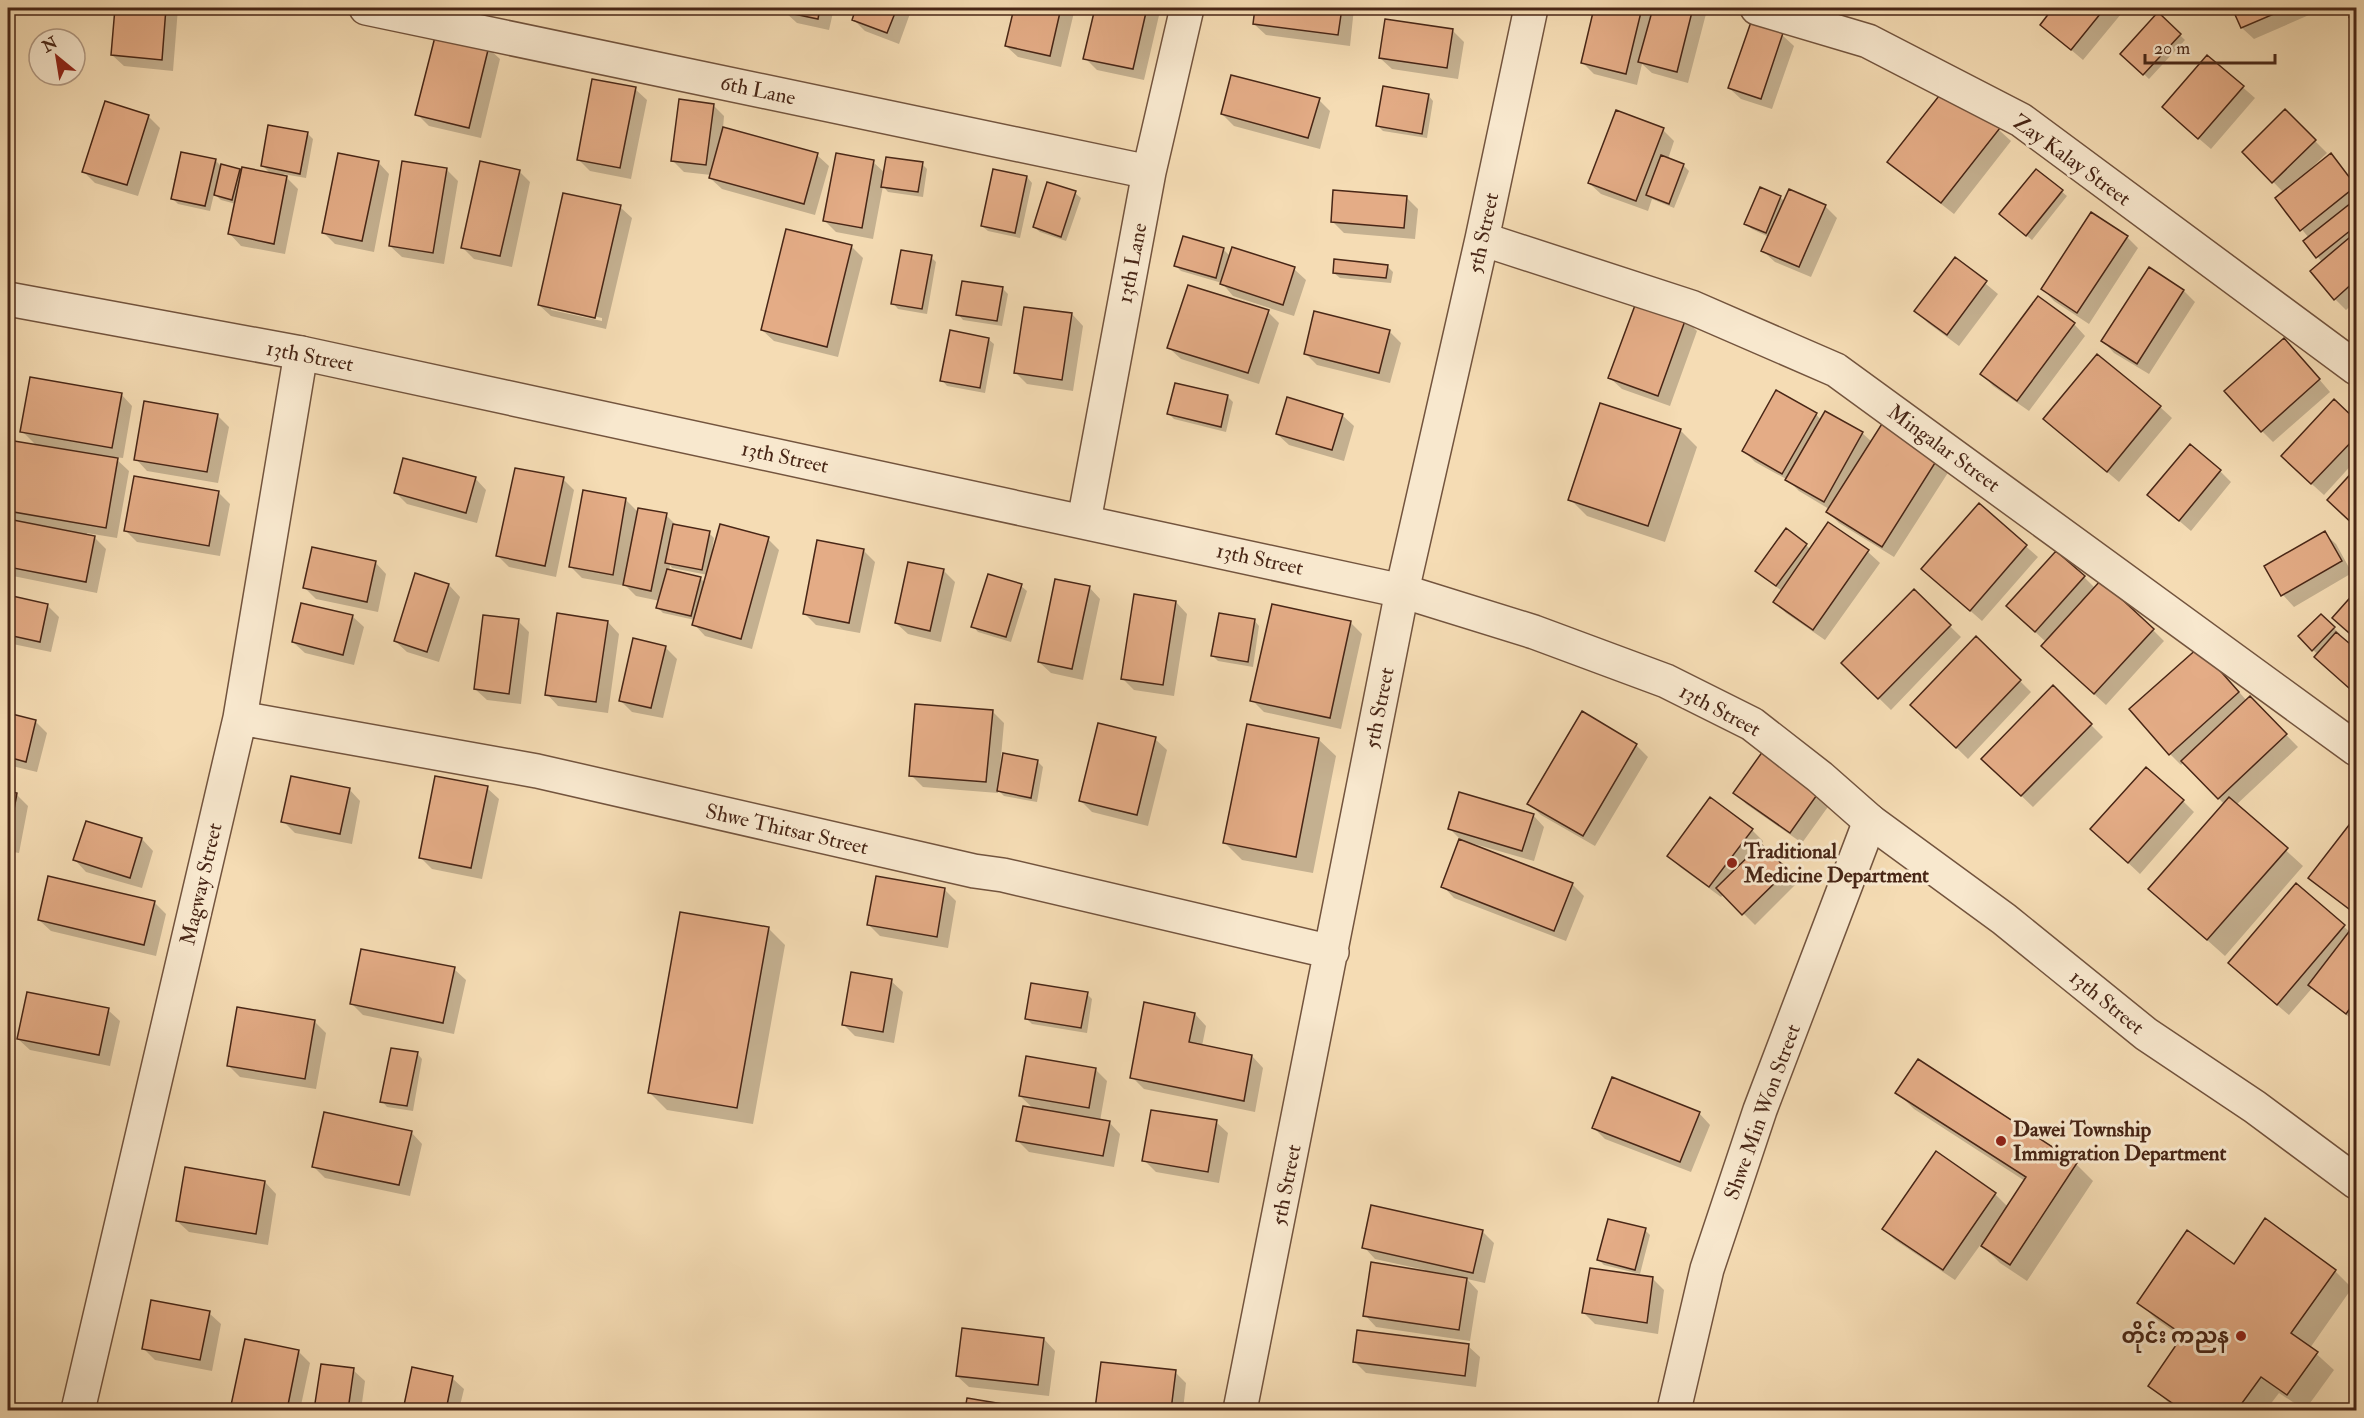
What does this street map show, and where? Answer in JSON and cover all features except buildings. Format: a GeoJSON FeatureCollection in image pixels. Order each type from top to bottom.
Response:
{"type":"FeatureCollection","features":[{"type":"Feature","properties":{"kind":"street","name":"6th Lane"},"geometry":{"type":"LineString","coordinates":[[366,8],[1149,172]]}},
{"type":"Feature","properties":{"kind":"street","name":"13th Lane"},"geometry":{"type":"LineString","coordinates":[[1084,520],[1149,172],[1187,8]]}},
{"type":"Feature","properties":{"kind":"street","name":"5th Street"},"geometry":{"type":"LineString","coordinates":[[1240,1410],[1402,591],[1482,239],[1531,8]]}},
{"type":"Feature","properties":{"kind":"street","name":"Zay Kalay Street"},"geometry":{"type":"LineString","coordinates":[[1757,8],[1868,41],[2021,120],[2356,368]]}},
{"type":"Feature","properties":{"kind":"street","name":"Mingalar Street"},"geometry":{"type":"LineString","coordinates":[[1482,239],[1691,307],[1836,370],[2356,749]]}},
{"type":"Feature","properties":{"kind":"street","name":"13th Street"},"geometry":{"type":"LineString","coordinates":[[8,299],[300,353],[1084,520],[1402,591],[1534,632],[1676,686],[1752,724],[1820,777],[1870,821],[2004,919],[2146,1034],[2255,1107],[2356,1182]]}},
{"type":"Feature","properties":{"kind":"street","name":"Magway Street"},"geometry":{"type":"LineString","coordinates":[[78,1410],[240,718],[300,353]]}},
{"type":"Feature","properties":{"kind":"street","name":"Shwe Thitsar Street"},"geometry":{"type":"LineString","coordinates":[[240,718],[537,771],[1332,952]]}},
{"type":"Feature","properties":{"kind":"street","name":"Shwe Min Won Street"},"geometry":{"type":"LineString","coordinates":[[1674,1410],[1707,1269],[1760,1110],[1870,821]]}},
{"type":"Feature","properties":{"kind":"place","name":"Traditional Medicine Department"},"geometry":{"type":"Point","coordinates":[1732,863]}},
{"type":"Feature","properties":{"kind":"place","name":"Dawei Township Immigration Department"},"geometry":{"type":"Point","coordinates":[2001,1141]}},
{"type":"Feature","properties":{"kind":"place","name":"တိုင်း ကညန"},"geometry":{"type":"Point","coordinates":[2241,1336]}}]}
